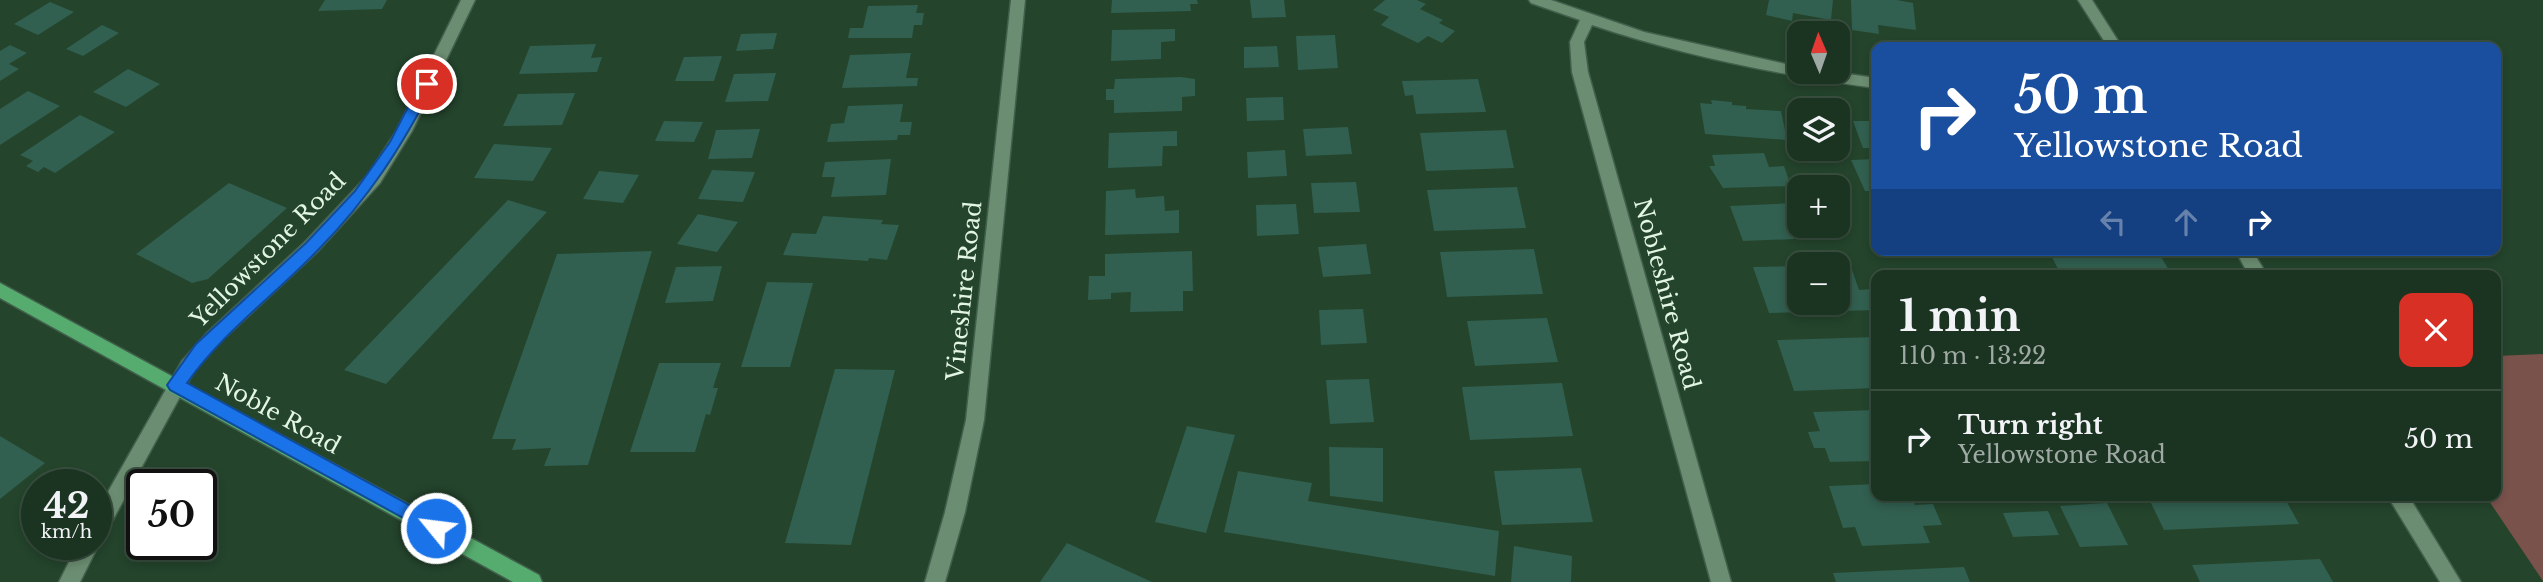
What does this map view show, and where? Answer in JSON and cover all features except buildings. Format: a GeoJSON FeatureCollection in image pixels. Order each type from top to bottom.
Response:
{"type":"FeatureCollection","features":[{"type":"Feature","properties":{"kind":"main road","name":"Noble Road"},"geometry":{"type":"LineString","coordinates":[[0,290],[531,582]]}},
{"type":"Feature","properties":{"kind":"street","name":"Yellowstone Road"},"geometry":{"type":"LineString","coordinates":[[112,503],[176,385],[202,349],[311,247],[374,179],[404,131],[468,0]]}},
{"type":"Feature","properties":{"kind":"street","name":"Vineshire Road"},"geometry":{"type":"LineString","coordinates":[[935,582],[956,512],[978,400],[1018,0]]}},
{"type":"Feature","properties":{"kind":"street"},"geometry":{"type":"LineString","coordinates":[[1535,0],[1587,20],[1672,44],[1787,69]]}},
{"type":"Feature","properties":{"kind":"street"},"geometry":{"type":"LineString","coordinates":[[2085,0],[2112,42]]}},
{"type":"Feature","properties":{"kind":"street","name":"Nobleshire Road"},"geometry":{"type":"LineString","coordinates":[[1587,20],[1577,42],[1580,72],[1721,582]]}},
{"type":"Feature","properties":{"kind":"street"},"geometry":{"type":"LineString","coordinates":[[1850,79],[1871,82]]}},
{"type":"Feature","properties":{"kind":"street"},"geometry":{"type":"LineString","coordinates":[[2401,501],[2451,582]]}},
{"type":"Feature","properties":{"kind":"street"},"geometry":{"type":"LineString","coordinates":[[69,582],[81,560]]}},
{"type":"Feature","properties":{"kind":"shaded area"},"geometry":{"type":"Polygon","coordinates":[[[2543,354],[2543,581],[2489,501],[2501,501],[2501,356],[2543,354]]]}},
{"type":"Feature","properties":{"kind":"route"},"geometry":{"type":"LineString","coordinates":[[427,84],[404,131],[374,179],[311,247],[202,349],[176,385],[436,528]]}}]}
